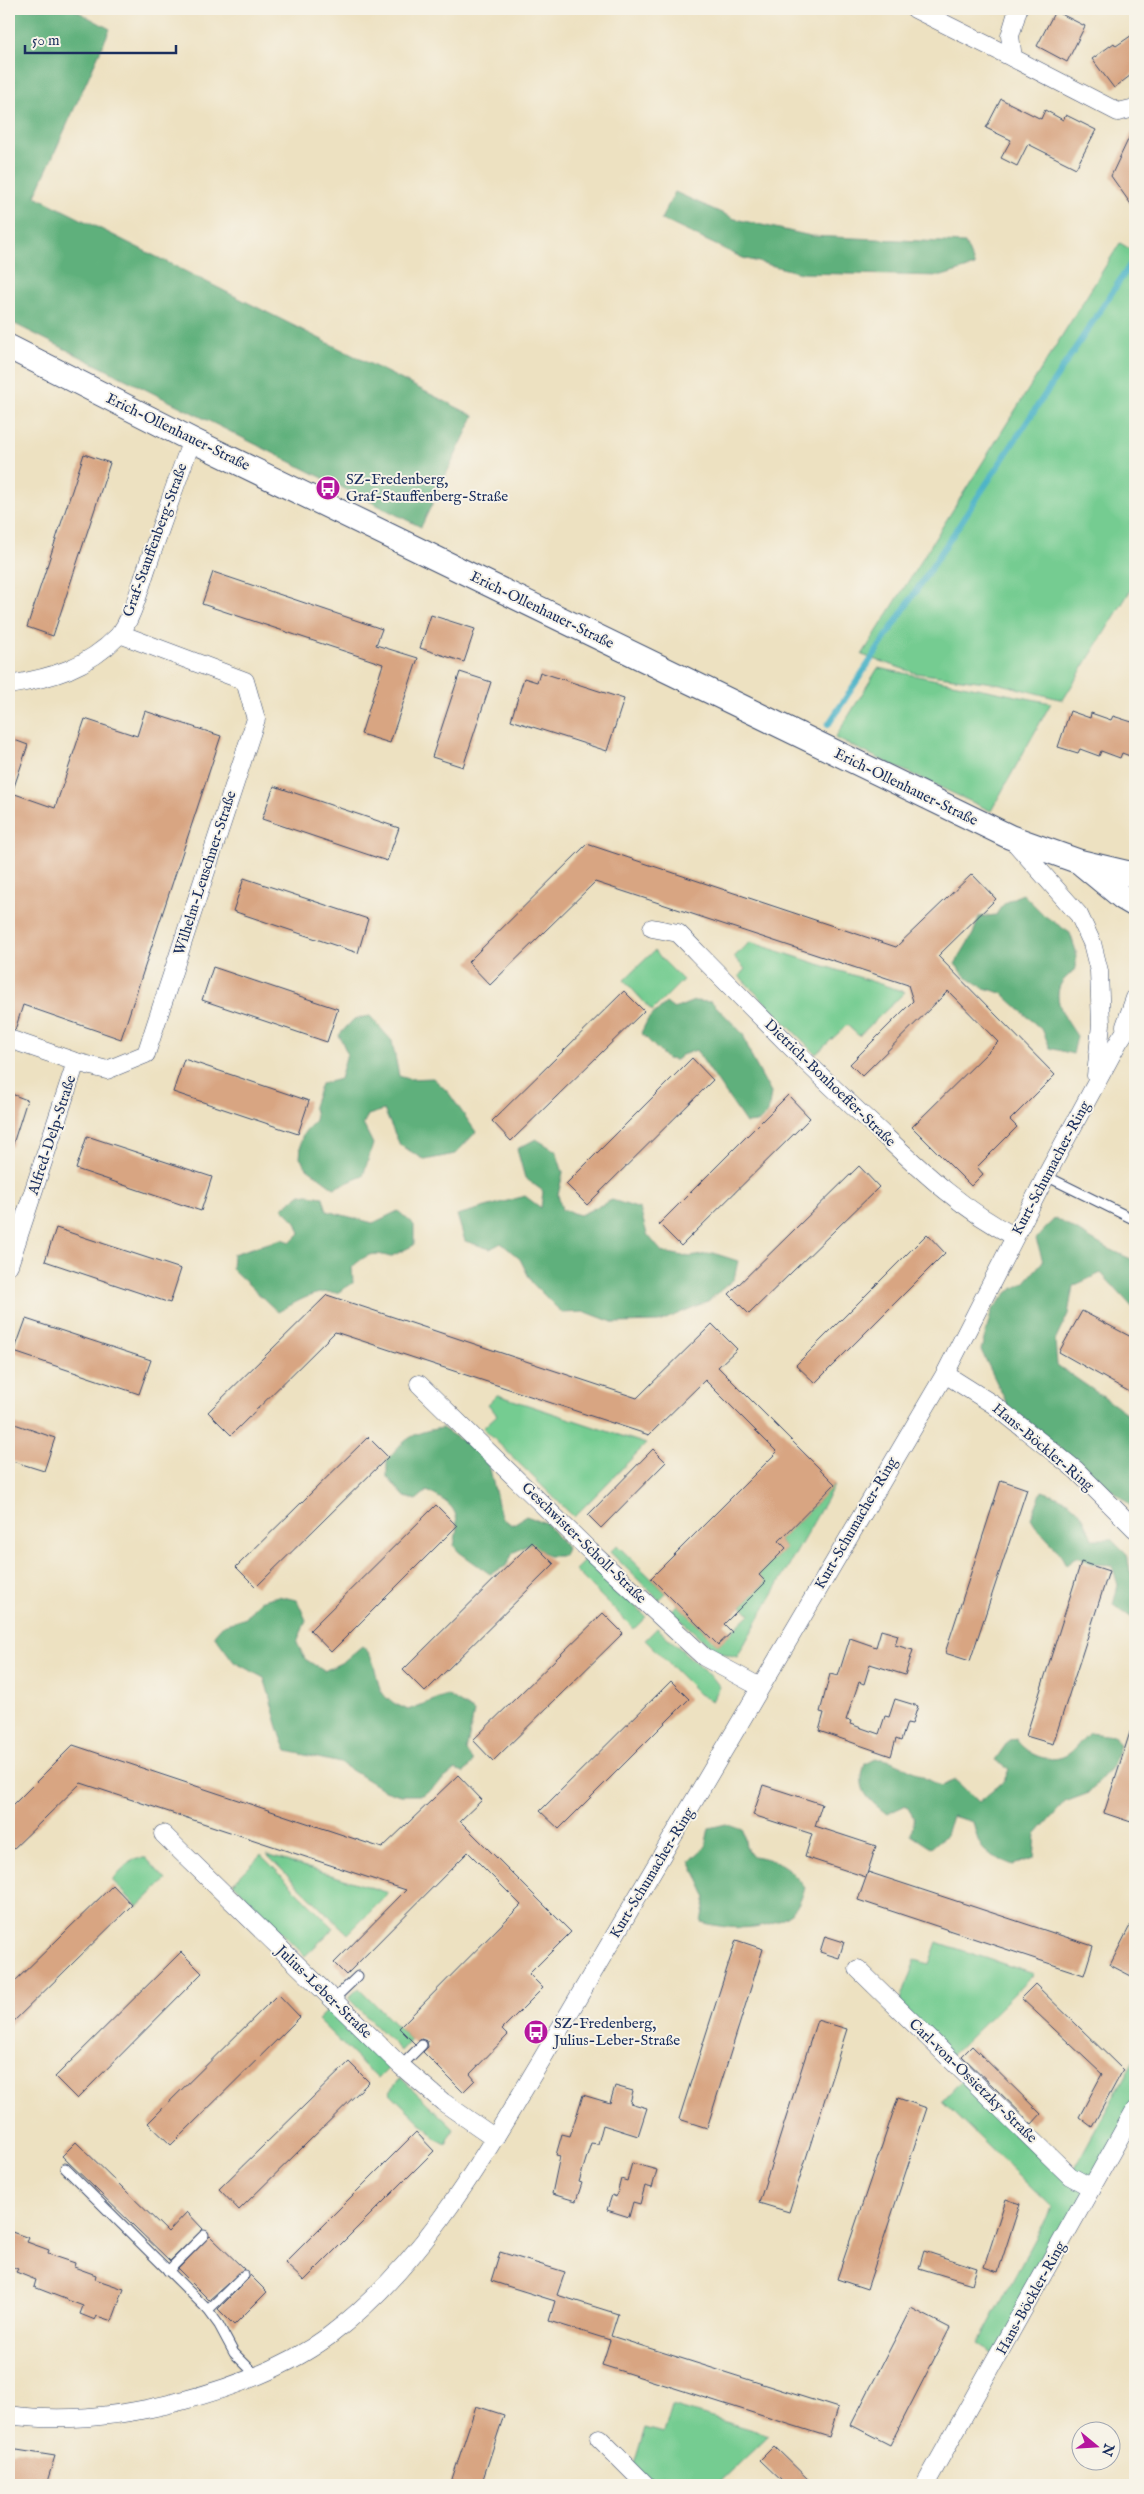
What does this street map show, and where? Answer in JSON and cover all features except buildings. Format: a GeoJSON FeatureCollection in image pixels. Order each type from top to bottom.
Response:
{"type":"FeatureCollection","features":[{"type":"Feature","properties":{"kind":"street"},"geometry":{"type":"LineString","coordinates":[[915,9],[1118,112],[1135,108]]}},
{"type":"Feature","properties":{"kind":"street"},"geometry":{"type":"LineString","coordinates":[[1013,58],[1010,36],[1018,9]]}},
{"type":"Feature","properties":{"kind":"street","name":"Erich-Ollenhauer-Straße"},"geometry":{"type":"LineString","coordinates":[[9,347],[192,440],[1010,837],[1080,862],[1135,875]]}},
{"type":"Feature","properties":{"kind":"street","name":"Graf-Stauffenberg-Straße"},"geometry":{"type":"LineString","coordinates":[[9,685],[46,678],[74,669],[99,653],[120,634],[135,602],[192,440]]}},
{"type":"Feature","properties":{"kind":"street","name":"Wilhelm-Leuschner-Straße"},"geometry":{"type":"LineString","coordinates":[[9,1039],[76,1062],[107,1070],[146,1054],[256,719],[245,680],[120,634]]}},
{"type":"Feature","properties":{"kind":"street","name":"Kurt-Schumacher-Ring"},"geometry":{"type":"LineString","coordinates":[[1010,837],[1079,915],[1092,943],[1100,971],[1101,1024],[1095,1084]]}},
{"type":"Feature","properties":{"kind":"street","name":"Erich-Ollenhauer-Straße"},"geometry":{"type":"LineString","coordinates":[[1080,862],[1123,898],[1135,905]]}},
{"type":"Feature","properties":{"kind":"street","name":"Dietrich-Bonhoeffer-Straße"},"geometry":{"type":"LineString","coordinates":[[652,928],[678,933],[821,1077],[943,1190],[986,1222],[1014,1236]]}},
{"type":"Feature","properties":{"kind":"street","name":"Kurt-Schumacher-Ring"},"geometry":{"type":"LineString","coordinates":[[1119,1041],[1135,998]]}},
{"type":"Feature","properties":{"kind":"street","name":"Kurt-Schumacher-Ring"},"geometry":{"type":"LineString","coordinates":[[9,2415],[50,2419],[93,2418],[124,2414],[204,2395],[256,2375],[327,2337],[364,2307],[400,2270],[432,2232],[495,2138],[945,1374],[1014,1236],[1095,1084],[1135,1017]]}},
{"type":"Feature","properties":{"kind":"street","name":"Alfred-Delp-Straße"},"geometry":{"type":"LineString","coordinates":[[9,1265],[76,1062]]}},
{"type":"Feature","properties":{"kind":"street","name":"Hans-Böckler-Ring"},"geometry":{"type":"LineString","coordinates":[[945,1374],[994,1405],[1068,1464],[1135,1529]]}},
{"type":"Feature","properties":{"kind":"street","name":"Geschwister-Scholl-Straße"},"geometry":{"type":"LineString","coordinates":[[419,1384],[597,1557],[704,1657],[760,1687]]}},
{"type":"Feature","properties":{"kind":"street","name":"Julius-Leber-Straße"},"geometry":{"type":"LineString","coordinates":[[163,1834],[332,2001],[401,2066],[442,2102],[495,2138]]}},
{"type":"Feature","properties":{"kind":"street","name":"Carl-von-Ossietzky-Straße"},"geometry":{"type":"LineString","coordinates":[[858,1969],[1070,2176],[1092,2188]]}},
{"type":"Feature","properties":{"kind":"street","name":"Hans-Böckler-Ring"},"geometry":{"type":"LineString","coordinates":[[925,2485],[1135,2110]]}},
{"type":"Feature","properties":{"kind":"street"},"geometry":{"type":"LineString","coordinates":[[599,2438],[646,2485]]}},
{"type":"Feature","properties":{"kind":"lane"},"geometry":{"type":"LineString","coordinates":[[1046,1176],[1135,1220]]}},
{"type":"Feature","properties":{"kind":"lane"},"geometry":{"type":"LineString","coordinates":[[332,2001],[358,1976]]}},
{"type":"Feature","properties":{"kind":"lane"},"geometry":{"type":"LineString","coordinates":[[401,2066],[422,2045]]}},
{"type":"Feature","properties":{"kind":"lane"},"geometry":{"type":"LineString","coordinates":[[66,2168],[208,2310],[219,2325],[234,2353],[256,2375]]}},
{"type":"Feature","properties":{"kind":"lane"},"geometry":{"type":"LineString","coordinates":[[168,2271],[204,2235]]}},
{"type":"Feature","properties":{"kind":"lane"},"geometry":{"type":"LineString","coordinates":[[208,2310],[244,2275]]}},
{"type":"Feature","properties":{"kind":"green space"},"geometry":{"type":"Polygon","coordinates":[[[9,9],[73,9],[110,29],[35,196],[474,416],[421,527],[9,321],[9,9]]]}},
{"type":"Feature","properties":{"kind":"green space"},"geometry":{"type":"Polygon","coordinates":[[[675,192],[735,219],[811,236],[965,243],[975,266],[942,276],[801,273],[743,258],[661,219],[675,192]]]}},
{"type":"Feature","properties":{"kind":"green space"},"geometry":{"type":"Polygon","coordinates":[[[1120,243],[1135,252],[1135,583],[1063,700],[1001,684],[915,673],[862,655],[1120,243]]]}},
{"type":"Feature","properties":{"kind":"green space"},"geometry":{"type":"Polygon","coordinates":[[[878,668],[1051,703],[991,811],[835,738],[878,668]]]}},
{"type":"Feature","properties":{"kind":"green space"},"geometry":{"type":"Polygon","coordinates":[[[1023,894],[1045,916],[1070,933],[1076,951],[1076,968],[1062,982],[1058,996],[1065,1018],[1077,1036],[1073,1054],[1050,1048],[1043,1031],[1002,993],[984,988],[966,977],[955,964],[973,934],[979,917],[996,915],[1007,902],[1023,894]]]}},
{"type":"Feature","properties":{"kind":"green space"},"geometry":{"type":"Polygon","coordinates":[[[750,942],[905,992],[859,1036],[847,1025],[816,1054],[739,976],[745,969],[734,957],[750,942]]]}},
{"type":"Feature","properties":{"kind":"green space"},"geometry":{"type":"Polygon","coordinates":[[[654,951],[683,980],[652,1011],[624,980],[654,951]]]}},
{"type":"Feature","properties":{"kind":"green space"},"geometry":{"type":"Polygon","coordinates":[[[694,1001],[712,1002],[743,1034],[752,1058],[771,1093],[768,1113],[759,1122],[746,1123],[696,1050],[682,1055],[676,1060],[667,1059],[641,1033],[648,1019],[666,1003],[674,1009],[694,1001]]]}},
{"type":"Feature","properties":{"kind":"green space"},"geometry":{"type":"Polygon","coordinates":[[[370,1016],[392,1041],[399,1076],[409,1079],[433,1078],[448,1092],[476,1132],[455,1154],[425,1160],[400,1145],[384,1110],[368,1115],[363,1124],[373,1144],[363,1176],[334,1188],[307,1168],[300,1158],[301,1139],[315,1120],[313,1106],[321,1084],[340,1079],[347,1053],[339,1035],[354,1019],[370,1016]]]}},
{"type":"Feature","properties":{"kind":"green space"},"geometry":{"type":"Polygon","coordinates":[[[536,1139],[556,1151],[563,1173],[558,1195],[562,1210],[580,1215],[612,1200],[640,1209],[647,1234],[662,1252],[690,1257],[713,1253],[738,1261],[734,1279],[708,1301],[659,1322],[615,1323],[586,1312],[562,1313],[532,1283],[520,1259],[501,1243],[490,1249],[465,1241],[457,1215],[525,1196],[541,1208],[543,1191],[525,1178],[517,1149],[536,1139]]]}},
{"type":"Feature","properties":{"kind":"green space"},"geometry":{"type":"Polygon","coordinates":[[[301,1194],[323,1197],[327,1211],[373,1223],[398,1211],[414,1225],[414,1245],[390,1257],[374,1254],[365,1257],[352,1267],[353,1283],[337,1293],[329,1292],[314,1295],[278,1312],[232,1269],[233,1254],[282,1239],[291,1242],[300,1233],[296,1222],[282,1208],[301,1194]]]}},
{"type":"Feature","properties":{"kind":"green space"},"geometry":{"type":"Polygon","coordinates":[[[1055,1218],[1103,1246],[1135,1261],[1135,1310],[1101,1273],[1073,1286],[1068,1314],[1055,1341],[1057,1365],[1135,1419],[1135,1512],[1128,1503],[1009,1408],[981,1350],[992,1310],[1008,1292],[1025,1282],[1043,1261],[1036,1239],[1055,1218]]]}},
{"type":"Feature","properties":{"kind":"green space"},"geometry":{"type":"Polygon","coordinates":[[[497,1395],[646,1444],[574,1517],[483,1428],[497,1415],[488,1404],[497,1395]]]}},
{"type":"Feature","properties":{"kind":"green space"},"geometry":{"type":"Polygon","coordinates":[[[442,1428],[459,1439],[479,1447],[490,1469],[501,1517],[512,1525],[526,1516],[546,1523],[567,1548],[564,1556],[548,1556],[531,1543],[513,1553],[506,1566],[490,1574],[459,1552],[454,1546],[457,1526],[451,1506],[427,1491],[416,1500],[405,1497],[387,1477],[387,1460],[399,1446],[411,1437],[442,1428]]]}},
{"type":"Feature","properties":{"kind":"green space"},"geometry":{"type":"Polygon","coordinates":[[[835,1484],[737,1657],[715,1651],[671,1611],[678,1605],[718,1645],[750,1614],[742,1606],[766,1582],[759,1575],[786,1548],[779,1541],[835,1484]]]}},
{"type":"Feature","properties":{"kind":"green space"},"geometry":{"type":"Polygon","coordinates":[[[1042,1491],[1062,1499],[1075,1507],[1084,1520],[1092,1539],[1112,1539],[1127,1554],[1130,1571],[1135,1577],[1135,1620],[1113,1605],[1118,1585],[1112,1565],[1094,1564],[1077,1557],[1066,1565],[1059,1552],[1035,1524],[1031,1518],[1042,1491]]]}},
{"type":"Feature","properties":{"kind":"green space"},"geometry":{"type":"Polygon","coordinates":[[[617,1545],[666,1593],[659,1600],[610,1552],[617,1545]]]}},
{"type":"Feature","properties":{"kind":"green space"},"geometry":{"type":"Polygon","coordinates":[[[587,1558],[646,1617],[634,1629],[575,1570],[587,1558]]]}},
{"type":"Feature","properties":{"kind":"green space"},"geometry":{"type":"Polygon","coordinates":[[[278,1596],[297,1600],[306,1620],[297,1643],[305,1659],[324,1671],[343,1662],[362,1646],[371,1657],[381,1690],[392,1702],[408,1710],[447,1695],[474,1712],[466,1751],[473,1762],[464,1773],[455,1770],[423,1795],[401,1795],[382,1789],[340,1763],[287,1751],[264,1678],[234,1662],[214,1635],[223,1625],[246,1618],[259,1601],[278,1596]]]}},
{"type":"Feature","properties":{"kind":"green space"},"geometry":{"type":"Polygon","coordinates":[[[657,1628],[713,1678],[720,1687],[712,1701],[699,1694],[645,1640],[657,1628]]]}},
{"type":"Feature","properties":{"kind":"green space"},"geometry":{"type":"Polygon","coordinates":[[[1089,1733],[1114,1736],[1120,1745],[1113,1765],[1089,1793],[1065,1802],[1036,1835],[1034,1858],[1013,1865],[985,1851],[978,1840],[973,1822],[952,1816],[946,1835],[931,1848],[911,1835],[914,1818],[906,1805],[887,1814],[874,1804],[865,1793],[863,1787],[862,1781],[865,1764],[875,1759],[884,1759],[892,1761],[941,1786],[955,1780],[979,1802],[1004,1781],[1009,1769],[995,1760],[1009,1740],[1016,1739],[1032,1753],[1053,1759],[1067,1755],[1089,1733]]]}},
{"type":"Feature","properties":{"kind":"green space"},"geometry":{"type":"Polygon","coordinates":[[[726,1824],[743,1830],[746,1847],[753,1856],[777,1862],[789,1870],[805,1888],[792,1912],[771,1923],[748,1928],[724,1927],[701,1922],[706,1896],[690,1861],[705,1847],[709,1828],[726,1824]]]}},
{"type":"Feature","properties":{"kind":"green space"},"geometry":{"type":"Polygon","coordinates":[[[261,1855],[334,1928],[305,1956],[233,1883],[261,1855]]]}},
{"type":"Feature","properties":{"kind":"green space"},"geometry":{"type":"Polygon","coordinates":[[[267,1855],[389,1893],[348,1934],[267,1855]]]}},
{"type":"Feature","properties":{"kind":"green space"},"geometry":{"type":"Polygon","coordinates":[[[137,1858],[146,1858],[166,1880],[138,1907],[112,1880],[137,1858]]]}},
{"type":"Feature","properties":{"kind":"green space"},"geometry":{"type":"Polygon","coordinates":[[[937,1942],[1034,1974],[949,2058],[898,2008],[915,1960],[929,1964],[937,1942]]]}},
{"type":"Feature","properties":{"kind":"green space"},"geometry":{"type":"Polygon","coordinates":[[[359,1988],[411,2040],[401,2051],[348,1998],[359,1988]]]}},
{"type":"Feature","properties":{"kind":"green space"},"geometry":{"type":"Polygon","coordinates":[[[329,2009],[389,2068],[378,2079],[318,2020],[329,2009]]]}},
{"type":"Feature","properties":{"kind":"green space"},"geometry":{"type":"Polygon","coordinates":[[[1135,2058],[1135,2110],[998,2356],[978,2344],[1052,2208],[942,2101],[967,2075],[1070,2176],[1135,2058]]]}},
{"type":"Feature","properties":{"kind":"green space"},"geometry":{"type":"Polygon","coordinates":[[[401,2078],[454,2129],[446,2144],[437,2139],[389,2092],[401,2078]]]}},
{"type":"Feature","properties":{"kind":"green space"},"geometry":{"type":"Polygon","coordinates":[[[672,2406],[769,2435],[717,2485],[646,2485],[632,2471],[645,2428],[664,2433],[672,2406]]]}},
{"type":"Feature","properties":{"kind":"waterway"},"geometry":{"type":"LineString","coordinates":[[828,725],[1132,262]]}},
{"type":"Feature","properties":{"kind":"place","name":"SZ-Fredenberg, Graf-Stauffenberg-Straße"},"geometry":{"type":"Point","coordinates":[328,488]}},
{"type":"Feature","properties":{"kind":"place","name":"SZ-Fredenberg, Julius-Leber-Straße"},"geometry":{"type":"Point","coordinates":[536,2032]}}]}
